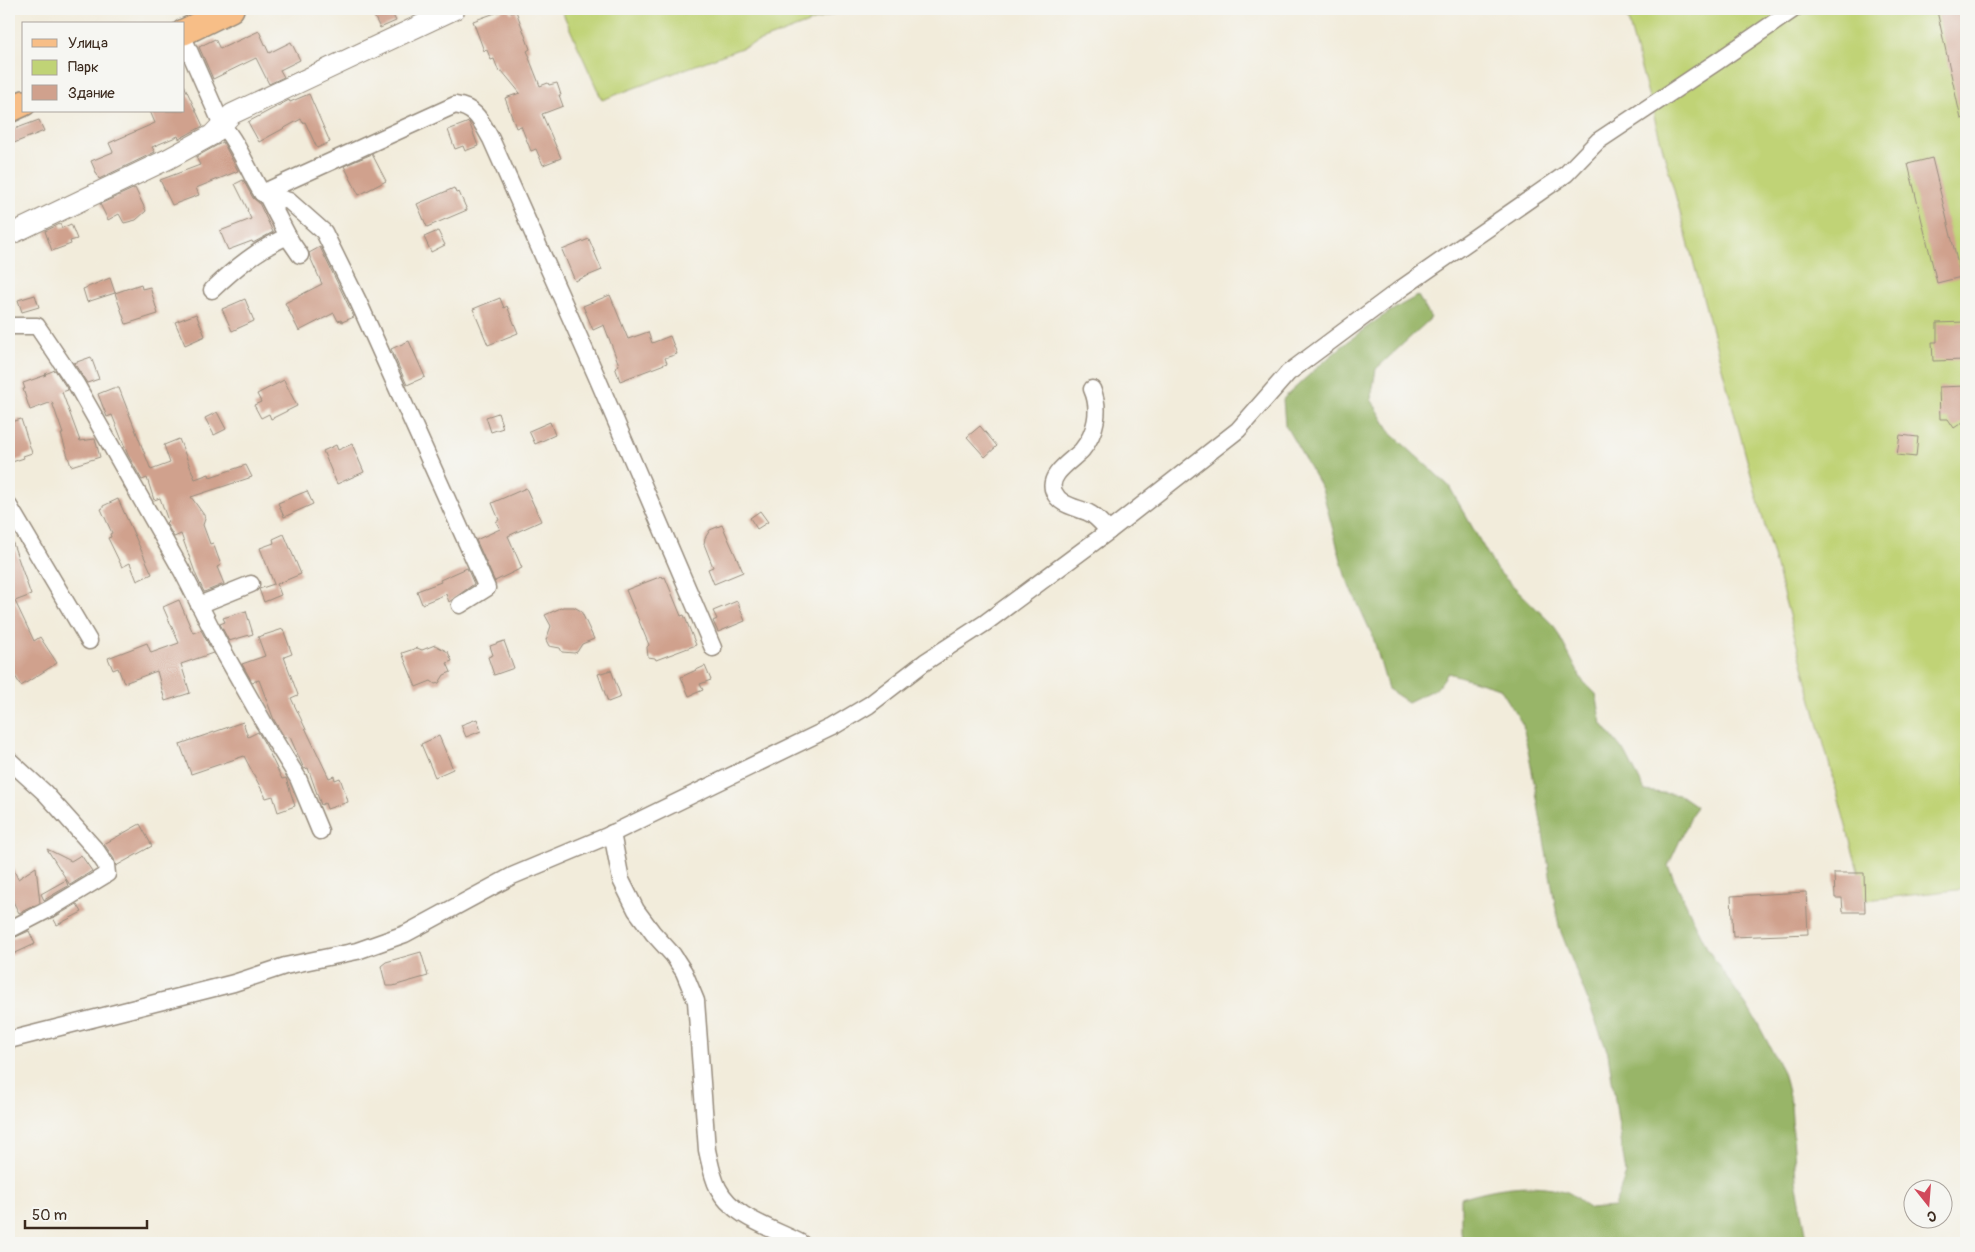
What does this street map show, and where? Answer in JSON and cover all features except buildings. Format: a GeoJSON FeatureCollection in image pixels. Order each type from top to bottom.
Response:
{"type":"FeatureCollection","features":[{"type":"Feature","properties":{"kind":"main road"},"geometry":{"type":"LineString","coordinates":[[185,32],[231,9]]}},
{"type":"Feature","properties":{"kind":"main road"},"geometry":{"type":"LineString","coordinates":[[9,110],[22,105]]}},
{"type":"Feature","properties":{"kind":"street"},"geometry":{"type":"LineString","coordinates":[[9,235],[212,136],[232,114],[456,9]]}},
{"type":"Feature","properties":{"kind":"street"},"geometry":{"type":"LineString","coordinates":[[9,1040],[234,983],[285,966],[357,951],[405,934],[512,876],[612,833],[832,727],[869,705],[925,662],[985,623],[1109,531],[1238,430],[1288,374],[1402,288],[1566,174],[1598,141],[1794,9]]}},
{"type":"Feature","properties":{"kind":"street"},"geometry":{"type":"LineString","coordinates":[[185,41],[222,125],[230,134],[250,174],[264,193],[300,255]]}},
{"type":"Feature","properties":{"kind":"street"},"geometry":{"type":"LineString","coordinates":[[264,193],[394,131],[455,105],[466,106],[476,114],[491,139],[713,648]]}},
{"type":"Feature","properties":{"kind":"street"},"geometry":{"type":"LineString","coordinates":[[264,193],[289,200],[324,232],[358,301],[487,588],[460,605]]}},
{"type":"Feature","properties":{"kind":"street"},"geometry":{"type":"LineString","coordinates":[[212,290],[248,258],[268,244],[288,236]]}},
{"type":"Feature","properties":{"kind":"street"},"geometry":{"type":"LineString","coordinates":[[9,326],[37,326],[76,384],[127,473],[259,715],[298,778],[320,831]]}},
{"type":"Feature","properties":{"kind":"street"},"geometry":{"type":"LineString","coordinates":[[1092,389],[1096,396],[1097,411],[1090,436],[1082,450],[1058,473],[1052,485],[1054,493],[1060,500],[1070,506],[1090,513],[1109,531]]}},
{"type":"Feature","properties":{"kind":"street"},"geometry":{"type":"LineString","coordinates":[[9,506],[89,641]]}},
{"type":"Feature","properties":{"kind":"street"},"geometry":{"type":"LineString","coordinates":[[199,604],[251,584]]}},
{"type":"Feature","properties":{"kind":"street"},"geometry":{"type":"LineString","coordinates":[[9,760],[44,793],[96,850],[106,865],[107,874],[51,908],[9,930]]}},
{"type":"Feature","properties":{"kind":"street"},"geometry":{"type":"LineString","coordinates":[[612,833],[621,880],[636,910],[684,972],[696,1001],[707,1150],[718,1189],[749,1218],[800,1243]]}},
{"type":"Feature","properties":{"kind":"green space"},"geometry":{"type":"Polygon","coordinates":[[[561,9],[846,9],[602,100],[561,9]]]}},
{"type":"Feature","properties":{"kind":"green space"},"geometry":{"type":"Polygon","coordinates":[[[1625,9],[1966,9],[1966,889],[1866,900],[1625,9]]]}},
{"type":"Feature","properties":{"kind":"green space"},"geometry":{"type":"Polygon","coordinates":[[[1418,296],[1431,318],[1376,369],[1371,399],[1392,434],[1449,486],[1496,569],[1554,626],[1582,680],[1596,694],[1602,724],[1626,754],[1645,791],[1680,795],[1696,806],[1668,866],[1708,950],[1756,1020],[1783,1072],[1791,1104],[1796,1180],[1808,1243],[1463,1243],[1461,1232],[1461,1198],[1486,1191],[1512,1187],[1539,1186],[1567,1192],[1589,1209],[1614,1207],[1626,1174],[1608,1053],[1559,927],[1523,725],[1500,688],[1448,673],[1437,688],[1408,702],[1388,689],[1373,637],[1345,575],[1322,489],[1285,425],[1283,399],[1330,356],[1381,317],[1418,296]]]}}]}
